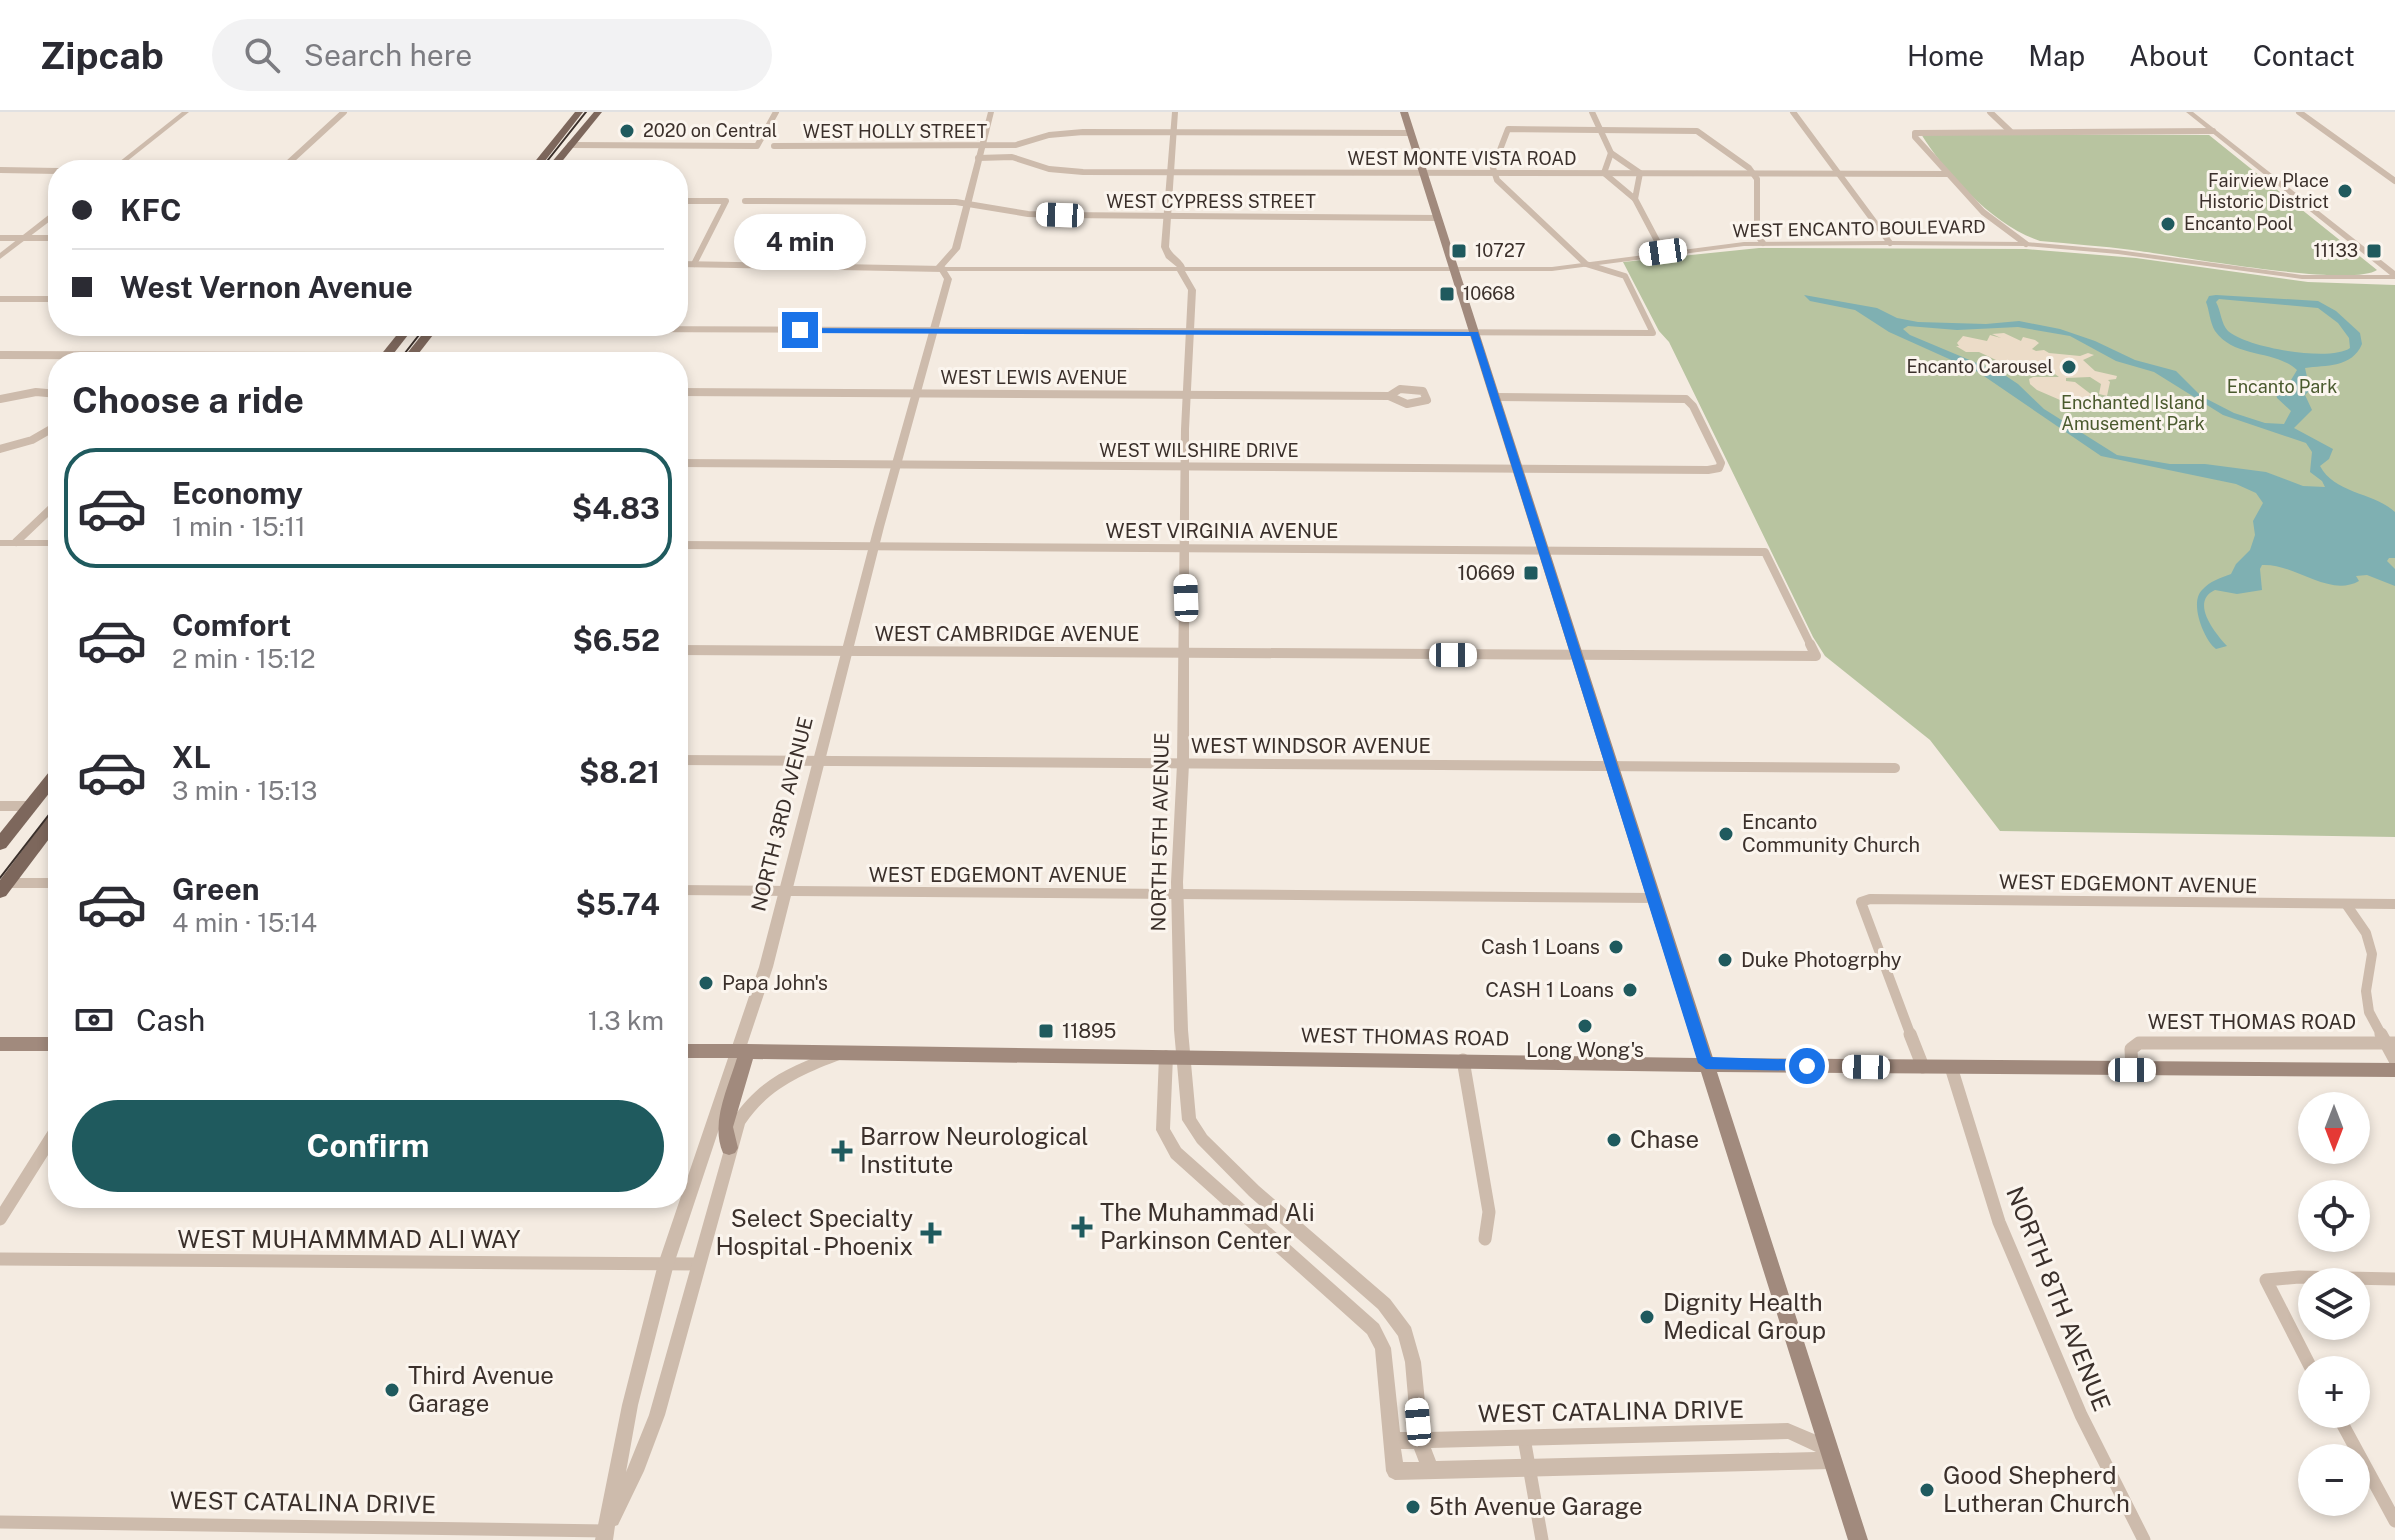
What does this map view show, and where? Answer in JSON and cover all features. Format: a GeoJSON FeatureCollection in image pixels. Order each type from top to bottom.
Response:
{"type":"FeatureCollection","features":[{"type":"Feature","properties":{"kind":"main road"},"geometry":{"type":"LineString","coordinates":[[541,160],[579,112]]}},
{"type":"Feature","properties":{"kind":"main road"},"geometry":{"type":"LineString","coordinates":[[558,160],[598,112]]}},
{"type":"Feature","properties":{"kind":"main road"},"geometry":{"type":"LineString","coordinates":[[1404,112],[1858,1540]]}},
{"type":"Feature","properties":{"kind":"main road"},"geometry":{"type":"LineString","coordinates":[[389,352],[402,336]]}},
{"type":"Feature","properties":{"kind":"main road"},"geometry":{"type":"LineString","coordinates":[[414,352],[427,336]]}},
{"type":"Feature","properties":{"kind":"main road"},"geometry":{"type":"LineString","coordinates":[[0,844],[48,784]]}},
{"type":"Feature","properties":{"kind":"main road"},"geometry":{"type":"LineString","coordinates":[[4,887],[48,828]]}},
{"type":"Feature","properties":{"kind":"main road"},"geometry":{"type":"LineString","coordinates":[[0,1044],[48,1044]]}},
{"type":"Feature","properties":{"kind":"main road","name":"WEST THOMAS ROAD"},"geometry":{"type":"LineString","coordinates":[[688,1051],[2132,1070],[2395,1070]]}},
{"type":"Feature","properties":{"kind":"main road"},"geometry":{"type":"LineString","coordinates":[[729,1148],[725,1127],[742,1051]]}},
{"type":"Feature","properties":{"kind":"street"},"geometry":{"type":"LineString","coordinates":[[124,160],[186,112]]}},
{"type":"Feature","properties":{"kind":"street"},"geometry":{"type":"LineString","coordinates":[[292,160],[344,112]]}},
{"type":"Feature","properties":{"kind":"street"},"geometry":{"type":"LineString","coordinates":[[570,145],[757,146],[776,112]]}},
{"type":"Feature","properties":{"kind":"street","name":"NORTH 3RD AVENUE"},"geometry":{"type":"LineString","coordinates":[[688,1202],[742,1051],[766,967],[895,465],[948,279],[944,265],[956,249],[991,112]]}},
{"type":"Feature","properties":{"kind":"street","name":"NORTH 5TH AVENUE"},"geometry":{"type":"LineString","coordinates":[[1175,112],[1165,250],[1179,266],[1192,290],[1186,395],[1185,653],[1177,895],[1184,1056],[1191,1125],[1254,1191],[1384,1304],[1405,1332],[1413,1362],[1420,1441],[1430,1470]]}},
{"type":"Feature","properties":{"kind":"street"},"geometry":{"type":"LineString","coordinates":[[1592,112],[1611,153],[1640,173],[1635,199]]}},
{"type":"Feature","properties":{"kind":"street"},"geometry":{"type":"LineString","coordinates":[[1793,112],[1890,243]]}},
{"type":"Feature","properties":{"kind":"street"},"geometry":{"type":"LineString","coordinates":[[1990,112],[2010,131]]}},
{"type":"Feature","properties":{"kind":"street"},"geometry":{"type":"LineString","coordinates":[[2189,112],[2395,276]]}},
{"type":"Feature","properties":{"kind":"street"},"geometry":{"type":"LineString","coordinates":[[2299,112],[2395,181]]}},
{"type":"Feature","properties":{"kind":"street"},"geometry":{"type":"LineString","coordinates":[[688,329],[1475,334],[1654,332],[1625,276],[1586,264],[1493,173],[1508,129],[1697,131],[1754,173],[1757,179],[1757,235],[1763,243]]}},
{"type":"Feature","properties":{"kind":"street"},"geometry":{"type":"LineString","coordinates":[[2026,244],[1983,212],[1915,137],[1915,133],[2213,131]]}},
{"type":"Feature","properties":{"kind":"street","name":"WEST HOLLY STREET"},"geometry":{"type":"LineString","coordinates":[[774,146],[1016,145],[1049,135],[1074,132],[1411,133]]}},
{"type":"Feature","properties":{"kind":"street","name":"WEST HOLLY STREET"},"geometry":{"type":"LineString","coordinates":[[1012,157],[1016,145]]}},
{"type":"Feature","properties":{"kind":"street"},"geometry":{"type":"LineString","coordinates":[[1611,153],[1604,173],[1635,199],[1663,252]]}},
{"type":"Feature","properties":{"kind":"street","name":"WEST MONTE VISTA ROAD"},"geometry":{"type":"LineString","coordinates":[[978,158],[1012,157],[1032,165],[1066,171],[1948,174]]}},
{"type":"Feature","properties":{"kind":"street"},"geometry":{"type":"LineString","coordinates":[[0,170],[48,171]]}},
{"type":"Feature","properties":{"kind":"street"},"geometry":{"type":"LineString","coordinates":[[688,201],[726,201],[694,264]]}},
{"type":"Feature","properties":{"kind":"street","name":"WEST CYPRESS STREET"},"geometry":{"type":"LineString","coordinates":[[745,201],[967,204],[1028,214],[1438,218]]}},
{"type":"Feature","properties":{"kind":"street"},"geometry":{"type":"LineString","coordinates":[[0,257],[48,220]]}},
{"type":"Feature","properties":{"kind":"street"},"geometry":{"type":"LineString","coordinates":[[0,238],[48,238]]}},
{"type":"Feature","properties":{"kind":"street","name":"WEST ENCANTO BOULEVARD"},"geometry":{"type":"LineString","coordinates":[[688,264],[1552,269],[1663,252],[1763,243],[1890,243],[2026,244],[2118,252],[2302,277],[2395,276]]}},
{"type":"Feature","properties":{"kind":"street","name":"WEST ENCANTO BOULEVARD"},"geometry":{"type":"LineString","coordinates":[[1179,266],[1227,268]]}},
{"type":"Feature","properties":{"kind":"street"},"geometry":{"type":"LineString","coordinates":[[1187,281],[1192,273],[1203,269]]}},
{"type":"Feature","properties":{"kind":"street"},"geometry":{"type":"LineString","coordinates":[[0,299],[48,299]]}},
{"type":"Feature","properties":{"kind":"street"},"geometry":{"type":"LineString","coordinates":[[0,355],[48,356]]}},
{"type":"Feature","properties":{"kind":"street","name":"WEST LEWIS AVENUE"},"geometry":{"type":"LineString","coordinates":[[688,392],[1389,396]]}},
{"type":"Feature","properties":{"kind":"street"},"geometry":{"type":"LineString","coordinates":[[0,399],[48,394]]}},
{"type":"Feature","properties":{"kind":"street","name":"WEST WILSHIRE DRIVE"},"geometry":{"type":"LineString","coordinates":[[688,463],[1518,469],[1719,468],[1721,463],[1693,406],[1686,399],[1495,397]]}},
{"type":"Feature","properties":{"kind":"street"},"geometry":{"type":"LineString","coordinates":[[0,449],[32,440],[48,431]]}},
{"type":"Feature","properties":{"kind":"street"},"geometry":{"type":"LineString","coordinates":[[16,542],[48,512]]}},
{"type":"Feature","properties":{"kind":"street"},"geometry":{"type":"LineString","coordinates":[[0,543],[48,543]]}},
{"type":"Feature","properties":{"kind":"street","name":"WEST VIRGINIA AVENUE"},"geometry":{"type":"LineString","coordinates":[[688,545],[1765,552],[1816,656]]}},
{"type":"Feature","properties":{"kind":"street","name":"WEST CAMBRIDGE AVENUE"},"geometry":{"type":"LineString","coordinates":[[688,650],[1816,656]]}},
{"type":"Feature","properties":{"kind":"street","name":"WEST WINDSOR AVENUE"},"geometry":{"type":"LineString","coordinates":[[688,760],[1895,768]]}},
{"type":"Feature","properties":{"kind":"street"},"geometry":{"type":"LineString","coordinates":[[0,806],[30,806]]}},
{"type":"Feature","properties":{"kind":"street"},"geometry":{"type":"LineString","coordinates":[[4,887],[48,884]]}},
{"type":"Feature","properties":{"kind":"street","name":"WEST EDGEMONT AVENUE"},"geometry":{"type":"LineString","coordinates":[[688,890],[1654,898]]}},
{"type":"Feature","properties":{"kind":"street","name":"WEST EDGEMONT AVENUE"},"geometry":{"type":"LineString","coordinates":[[1923,1067],[1861,902],[1870,899],[2395,904]]}},
{"type":"Feature","properties":{"kind":"street"},"geometry":{"type":"LineString","coordinates":[[2346,904],[2366,933],[2372,954],[2366,991],[2369,1012],[2389,1043],[2395,1060]]}},
{"type":"Feature","properties":{"kind":"street","name":"WEST THOMAS ROAD"},"geometry":{"type":"LineString","coordinates":[[2132,1070],[2131,1049],[2139,1043],[2389,1043]]}},
{"type":"Feature","properties":{"kind":"street"},"geometry":{"type":"LineString","coordinates":[[605,1536],[657,1415],[738,1122],[760,1092],[789,1075],[844,1052]]}},
{"type":"Feature","properties":{"kind":"street"},"geometry":{"type":"LineString","coordinates":[[1166,1056],[1163,1130],[1176,1153],[1329,1289],[1379,1339],[1395,1471],[1829,1454]]}},
{"type":"Feature","properties":{"kind":"street"},"geometry":{"type":"LineString","coordinates":[[1463,1060],[1489,1212],[1485,1239]]}},
{"type":"Feature","properties":{"kind":"street","name":"NORTH 8TH AVENUE"},"geometry":{"type":"LineString","coordinates":[[1951,1067],[1999,1222],[2081,1415],[2144,1540]]}},
{"type":"Feature","properties":{"kind":"street"},"geometry":{"type":"LineString","coordinates":[[0,1219],[48,1143]]}},
{"type":"Feature","properties":{"kind":"street","name":"NORTH 3RD AVENUE"},"geometry":{"type":"LineString","coordinates":[[605,1536],[630,1405],[666,1264],[686,1208]]}},
{"type":"Feature","properties":{"kind":"street","name":"WEST MUHAMMMAD ALI WAY"},"geometry":{"type":"LineString","coordinates":[[0,1259],[698,1264]]}},
{"type":"Feature","properties":{"kind":"street"},"geometry":{"type":"LineString","coordinates":[[1329,1289],[1346,1271]]}},
{"type":"Feature","properties":{"kind":"street"},"geometry":{"type":"LineString","coordinates":[[2305,1356],[2266,1280],[2299,1277],[2395,1279]]}},
{"type":"Feature","properties":{"kind":"street"},"geometry":{"type":"LineString","coordinates":[[2345,1428],[2395,1521]]}},
{"type":"Feature","properties":{"kind":"street","name":"WEST CATALINA DRIVE"},"geometry":{"type":"LineString","coordinates":[[1392,1441],[1788,1431],[1829,1454]]}},
{"type":"Feature","properties":{"kind":"street"},"geometry":{"type":"LineString","coordinates":[[1524,1438],[1542,1540]]}},
{"type":"Feature","properties":{"kind":"street","name":"WEST CATALINA DRIVE"},"geometry":{"type":"LineString","coordinates":[[0,1522],[605,1536]]}},
{"type":"Feature","properties":{"kind":"green space"},"geometry":{"type":"Polygon","coordinates":[[[1921,134],[2209,135],[2377,270],[2361,275],[2299,273],[2040,241],[2006,224],[1973,197],[1921,134]]]}},
{"type":"Feature","properties":{"kind":"green space"},"geometry":{"type":"Polygon","coordinates":[[[1759,248],[2026,249],[2136,258],[2308,282],[2395,285],[2395,837],[2000,831],[1930,740],[1825,656],[1669,342],[1659,331],[1623,262],[1759,248]]]}},
{"type":"Feature","properties":{"kind":"shaded area"},"geometry":{"type":"Polygon","coordinates":[[[2004,333],[2021,341],[2023,337],[2035,340],[2039,343],[2032,349],[2036,351],[2094,355],[2083,360],[2095,371],[2117,376],[2116,379],[2108,380],[2107,396],[2099,394],[2101,384],[2090,377],[2066,378],[2066,381],[2075,382],[2092,395],[2067,403],[2030,384],[2029,379],[2033,377],[2059,377],[2044,366],[2029,365],[2031,370],[2021,366],[2013,368],[1979,352],[1966,352],[1956,346],[1959,346],[1957,343],[1963,336],[1987,341],[1990,335],[2001,338],[1992,334],[2004,333]]]}},
{"type":"Feature","properties":{"kind":"water"},"geometry":{"type":"Polygon","coordinates":[[[1804,295],[1877,308],[1897,318],[1918,322],[1986,324],[2019,321],[2060,329],[2135,360],[2176,371],[2201,396],[2234,413],[2265,423],[2284,424],[2291,411],[2277,398],[2275,387],[2291,380],[2297,370],[2288,363],[2244,350],[2223,340],[2213,328],[2206,302],[2209,296],[2216,295],[2318,301],[2336,311],[2360,333],[2362,344],[2358,352],[2345,361],[2305,368],[2310,390],[2305,395],[2312,410],[2294,428],[2333,449],[2329,459],[2320,466],[2335,482],[2395,512],[2395,558],[2387,561],[2395,569],[2395,586],[2367,575],[2356,576],[2359,581],[2348,585],[2336,585],[2287,569],[2262,565],[2262,590],[2237,594],[2215,590],[2204,602],[2207,618],[2227,646],[2216,649],[2200,621],[2198,596],[2208,584],[2231,574],[2250,550],[2255,535],[2253,521],[2263,503],[2256,493],[2236,484],[2101,456],[1978,372],[1889,332],[1855,310],[1810,301],[1804,295]],[[2219,299],[2216,302],[2228,331],[2252,343],[2289,351],[2326,354],[2350,348],[2349,338],[2338,323],[2318,308],[2219,299]],[[1908,326],[1903,329],[1910,335],[2003,374],[2044,409],[2117,455],[2170,464],[2205,464],[2266,472],[2303,486],[2325,487],[2310,472],[2312,452],[2306,443],[2223,415],[2154,372],[2116,361],[2070,336],[2018,327],[1957,330],[1908,326]]]}},
{"type":"Feature","properties":{"kind":"tram line"},"geometry":{"type":"LineString","coordinates":[[548,160],[586,112]]}},
{"type":"Feature","properties":{"kind":"tram line"},"geometry":{"type":"LineString","coordinates":[[406,352],[418,336]]}},
{"type":"Feature","properties":{"kind":"tram line"},"geometry":{"type":"LineString","coordinates":[[0,878],[48,816]]}},
{"type":"Feature","properties":{"kind":"place","name":"2020 on Central"},"geometry":{"type":"Point","coordinates":[627,131]}},
{"type":"Feature","properties":{"kind":"place","name":"Fairview Place Historic District"},"geometry":{"type":"Point","coordinates":[2345,191]}},
{"type":"Feature","properties":{"kind":"place","name":"Encanto Pool"},"geometry":{"type":"Point","coordinates":[2168,224]}},
{"type":"Feature","properties":{"kind":"place","name":"10727"},"geometry":{"type":"Point","coordinates":[1459,251]}},
{"type":"Feature","properties":{"kind":"place","name":"11133"},"geometry":{"type":"Point","coordinates":[2374,251]}},
{"type":"Feature","properties":{"kind":"place","name":"10668"},"geometry":{"type":"Point","coordinates":[1447,294]}},
{"type":"Feature","properties":{"kind":"place","name":"Encanto Carousel"},"geometry":{"type":"Point","coordinates":[2069,367]}},
{"type":"Feature","properties":{"kind":"place","name":"10669"},"geometry":{"type":"Point","coordinates":[1531,573]}},
{"type":"Feature","properties":{"kind":"place","name":"Encanto Community Church"},"geometry":{"type":"Point","coordinates":[1726,834]}},
{"type":"Feature","properties":{"kind":"place","name":"Cash 1 Loans"},"geometry":{"type":"Point","coordinates":[1616,947]}},
{"type":"Feature","properties":{"kind":"place","name":"Duke Photogrphy"},"geometry":{"type":"Point","coordinates":[1725,960]}},
{"type":"Feature","properties":{"kind":"place","name":"Papa John's"},"geometry":{"type":"Point","coordinates":[706,983]}},
{"type":"Feature","properties":{"kind":"place","name":"CASH 1 Loans"},"geometry":{"type":"Point","coordinates":[1630,990]}},
{"type":"Feature","properties":{"kind":"place","name":"Long Wong's"},"geometry":{"type":"Point","coordinates":[1585,1026]}},
{"type":"Feature","properties":{"kind":"place","name":"11895"},"geometry":{"type":"Point","coordinates":[1046,1031]}},
{"type":"Feature","properties":{"kind":"place","name":"Chase"},"geometry":{"type":"Point","coordinates":[1614,1140]}},
{"type":"Feature","properties":{"kind":"place","name":"Barrow Neurological Institute"},"geometry":{"type":"Point","coordinates":[842,1151]}},
{"type":"Feature","properties":{"kind":"place","name":"The Muhammad Ali Parkinson Center"},"geometry":{"type":"Point","coordinates":[1082,1227]}},
{"type":"Feature","properties":{"kind":"place","name":"Select Specialty Hospital - Phoenix"},"geometry":{"type":"Point","coordinates":[931,1233]}},
{"type":"Feature","properties":{"kind":"place","name":"Dignity Health Medical Group"},"geometry":{"type":"Point","coordinates":[1647,1317]}},
{"type":"Feature","properties":{"kind":"place","name":"Third Avenue Garage"},"geometry":{"type":"Point","coordinates":[392,1390]}},
{"type":"Feature","properties":{"kind":"place","name":"Good Shepherd Lutheran Church"},"geometry":{"type":"Point","coordinates":[1927,1490]}},
{"type":"Feature","properties":{"kind":"place","name":"5th Avenue Garage"},"geometry":{"type":"Point","coordinates":[1413,1507]}},
{"type":"Feature","properties":{"kind":"route"},"geometry":{"type":"LineString","coordinates":[[800,330],[1475,334],[1706,1063],[1807,1066]]}},
{"type":"Feature","properties":{"kind":"park label","name":"Encanto Park"},"geometry":{"type":"Point","coordinates":[2282,387]}},
{"type":"Feature","properties":{"kind":"park label","name":"Enchanted Island Amusement Park"},"geometry":{"type":"Point","coordinates":[2133,413]}}]}
